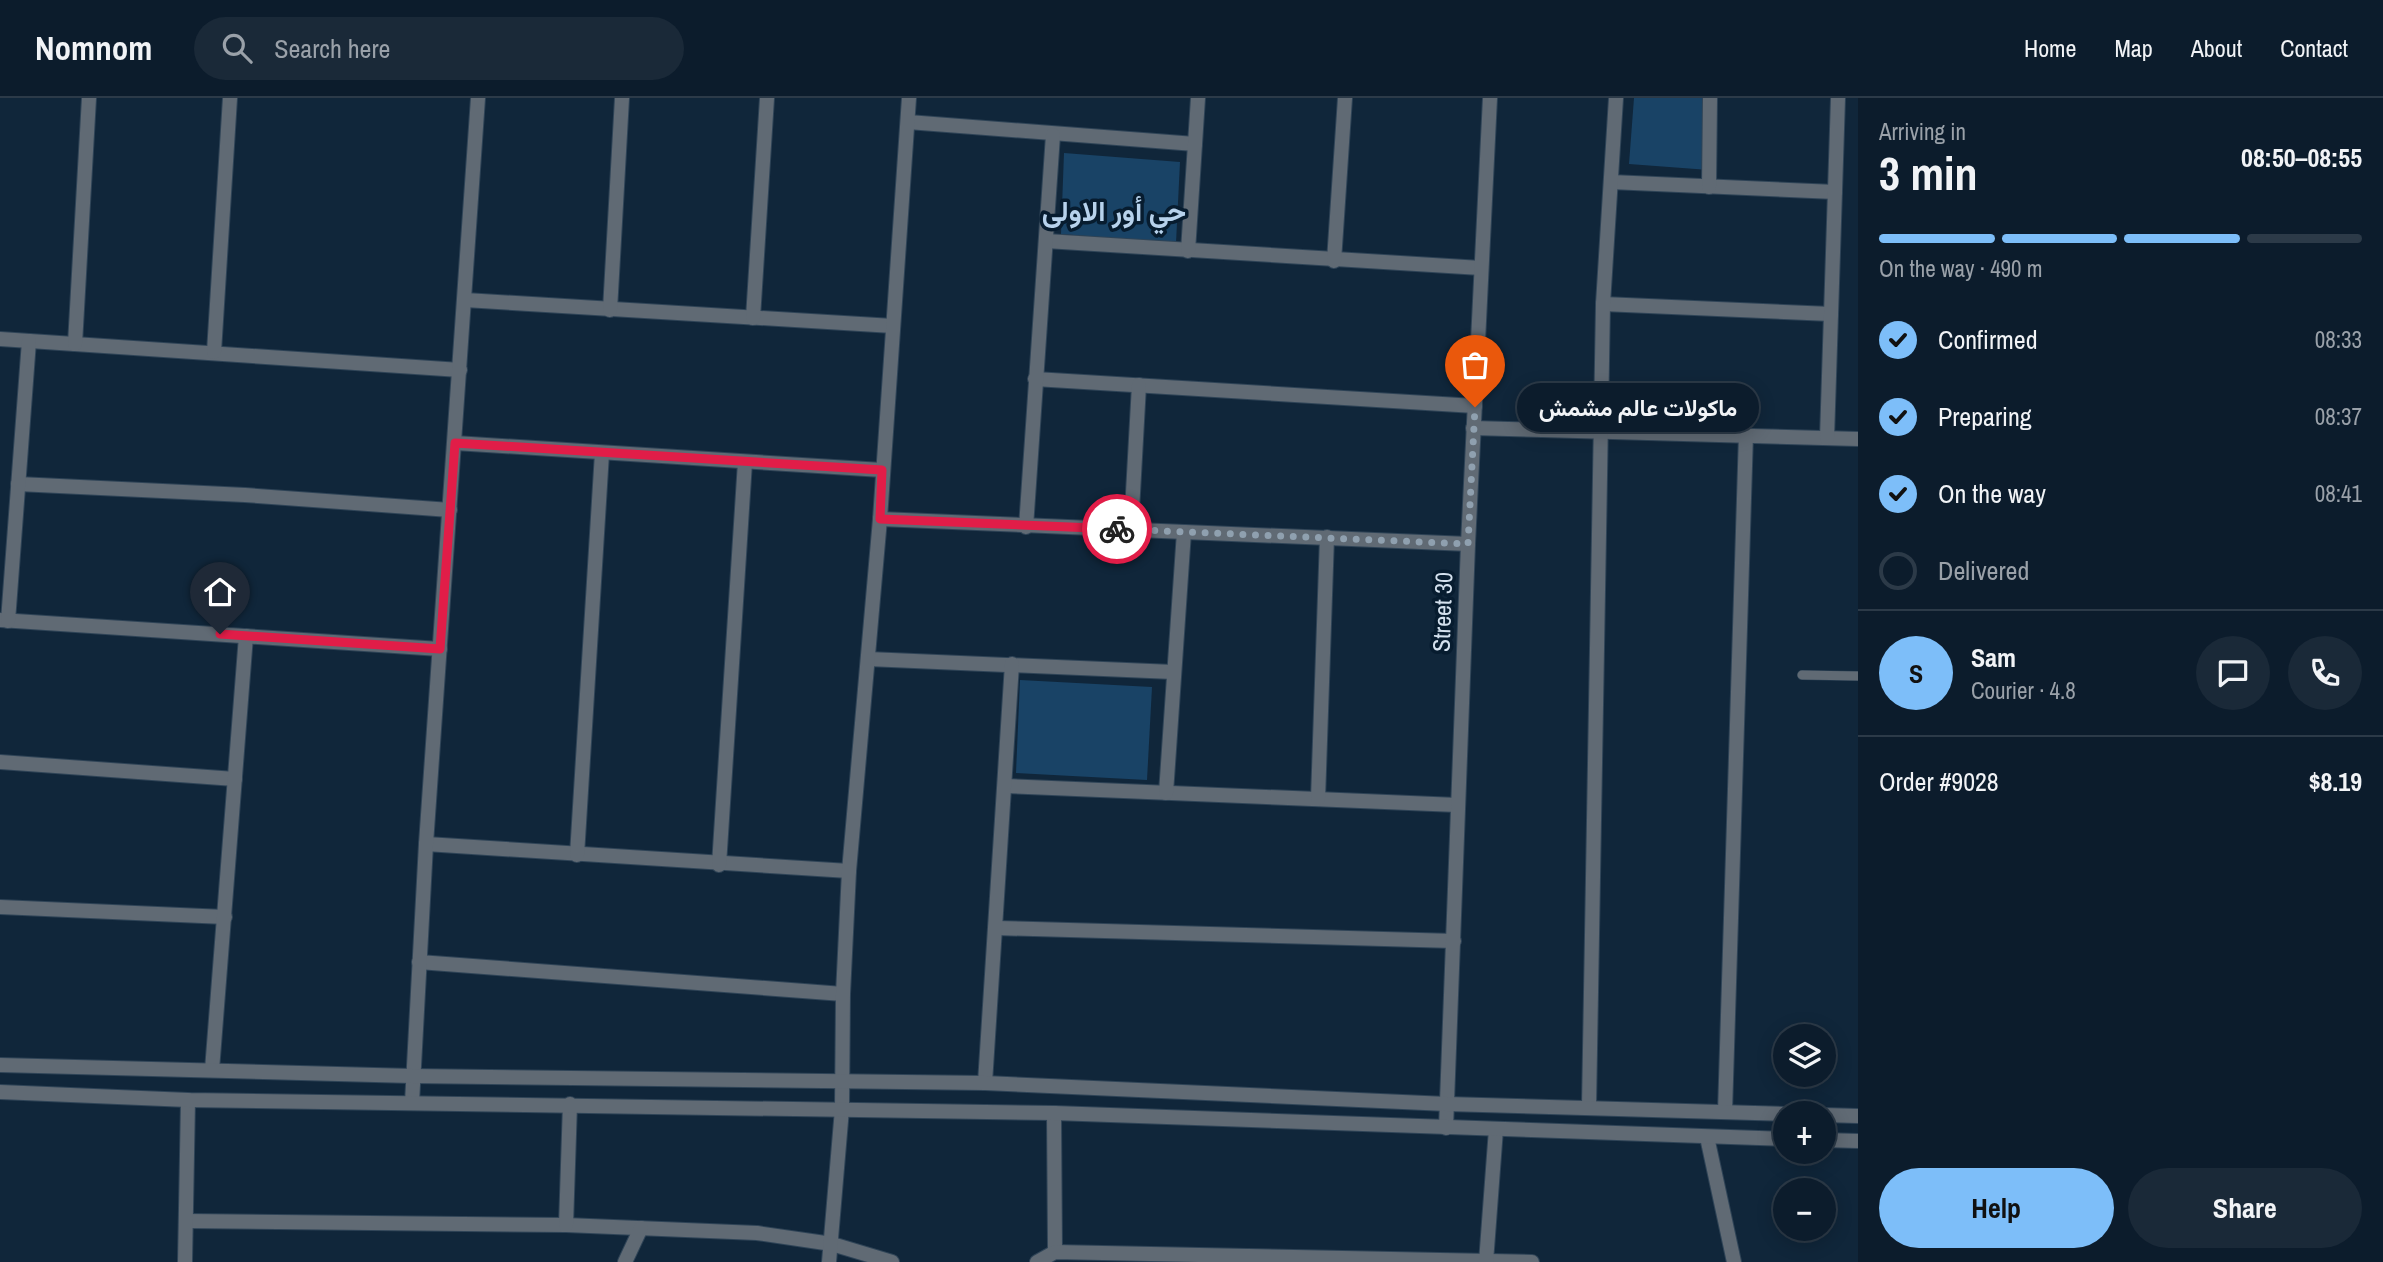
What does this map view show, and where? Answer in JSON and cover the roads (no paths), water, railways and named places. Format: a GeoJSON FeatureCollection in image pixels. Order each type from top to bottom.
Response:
{"type":"FeatureCollection","features":[{"type":"Feature","properties":{"kind":"street"},"geometry":{"type":"LineString","coordinates":[[75,344],[89,98]]}},
{"type":"Feature","properties":{"kind":"street"},"geometry":{"type":"LineString","coordinates":[[214,352],[230,98]]}},
{"type":"Feature","properties":{"kind":"street"},"geometry":{"type":"LineString","coordinates":[[412,1103],[426,844],[478,98]]}},
{"type":"Feature","properties":{"kind":"street"},"geometry":{"type":"LineString","coordinates":[[610,310],[622,98]]}},
{"type":"Feature","properties":{"kind":"street"},"geometry":{"type":"LineString","coordinates":[[753,318],[767,98]]}},
{"type":"Feature","properties":{"kind":"street"},"geometry":{"type":"LineString","coordinates":[[829,1262],[842,1109],[843,994],[849,871],[880,519],[909,98]]}},
{"type":"Feature","properties":{"kind":"street"},"geometry":{"type":"LineString","coordinates":[[1188,251],[1198,98]]}},
{"type":"Feature","properties":{"kind":"street"},"geometry":{"type":"LineString","coordinates":[[1334,261],[1345,98]]}},
{"type":"Feature","properties":{"kind":"street","name":"Street 30"},"geometry":{"type":"LineString","coordinates":[[1447,1128],[1457,805],[1490,98]]}},
{"type":"Feature","properties":{"kind":"street"},"geometry":{"type":"LineString","coordinates":[[1589,1107],[1602,304],[1616,98]]}},
{"type":"Feature","properties":{"kind":"street"},"geometry":{"type":"LineString","coordinates":[[1709,187],[1710,98]]}},
{"type":"Feature","properties":{"kind":"street"},"geometry":{"type":"LineString","coordinates":[[1827,439],[1838,98]]}},
{"type":"Feature","properties":{"kind":"street"},"geometry":{"type":"LineString","coordinates":[[908,122],[1195,144]]}},
{"type":"Feature","properties":{"kind":"street"},"geometry":{"type":"LineString","coordinates":[[1026,527],[1053,135]]}},
{"type":"Feature","properties":{"kind":"street"},"geometry":{"type":"LineString","coordinates":[[1611,182],[1835,192]]}},
{"type":"Feature","properties":{"kind":"street"},"geometry":{"type":"LineString","coordinates":[[1046,241],[1334,261],[1481,268]]}},
{"type":"Feature","properties":{"kind":"street"},"geometry":{"type":"LineString","coordinates":[[465,300],[893,326]]}},
{"type":"Feature","properties":{"kind":"street"},"geometry":{"type":"LineString","coordinates":[[1602,304],[1831,314]]}},
{"type":"Feature","properties":{"kind":"street"},"geometry":{"type":"LineString","coordinates":[[0,339],[460,370]]}},
{"type":"Feature","properties":{"kind":"street"},"geometry":{"type":"LineString","coordinates":[[29,341],[4,621],[440,649]]}},
{"type":"Feature","properties":{"kind":"street"},"geometry":{"type":"LineString","coordinates":[[1035,379],[1475,407]]}},
{"type":"Feature","properties":{"kind":"street"},"geometry":{"type":"LineString","coordinates":[[1131,529],[1139,385]]}},
{"type":"Feature","properties":{"kind":"street"},"geometry":{"type":"LineString","coordinates":[[1473,428],[1858,439]]}},
{"type":"Feature","properties":{"kind":"street"},"geometry":{"type":"LineString","coordinates":[[1725,1112],[1746,434]]}},
{"type":"Feature","properties":{"kind":"street"},"geometry":{"type":"LineString","coordinates":[[455,443],[882,470]]}},
{"type":"Feature","properties":{"kind":"street"},"geometry":{"type":"LineString","coordinates":[[577,855],[603,453]]}},
{"type":"Feature","properties":{"kind":"street"},"geometry":{"type":"LineString","coordinates":[[719,865],[745,462]]}},
{"type":"Feature","properties":{"kind":"street"},"geometry":{"type":"LineString","coordinates":[[18,484],[245,495],[450,510]]}},
{"type":"Feature","properties":{"kind":"street"},"geometry":{"type":"LineString","coordinates":[[880,519],[1468,544]]}},
{"type":"Feature","properties":{"kind":"street"},"geometry":{"type":"LineString","coordinates":[[1166,793],[1184,532]]}},
{"type":"Feature","properties":{"kind":"street"},"geometry":{"type":"LineString","coordinates":[[1318,799],[1327,537]]}},
{"type":"Feature","properties":{"kind":"street"},"geometry":{"type":"LineString","coordinates":[[212,1070],[247,636]]}},
{"type":"Feature","properties":{"kind":"street"},"geometry":{"type":"LineString","coordinates":[[868,659],[1173,672]]}},
{"type":"Feature","properties":{"kind":"street"},"geometry":{"type":"LineString","coordinates":[[985,1083],[1012,664]]}},
{"type":"Feature","properties":{"kind":"street"},"geometry":{"type":"LineString","coordinates":[[0,762],[235,779]]}},
{"type":"Feature","properties":{"kind":"street"},"geometry":{"type":"LineString","coordinates":[[1006,786],[1457,805]]}},
{"type":"Feature","properties":{"kind":"street"},"geometry":{"type":"LineString","coordinates":[[426,844],[719,865],[849,871]]}},
{"type":"Feature","properties":{"kind":"street"},"geometry":{"type":"LineString","coordinates":[[0,907],[225,917]]}},
{"type":"Feature","properties":{"kind":"street"},"geometry":{"type":"LineString","coordinates":[[996,928],[1454,941]]}},
{"type":"Feature","properties":{"kind":"street"},"geometry":{"type":"LineString","coordinates":[[419,962],[843,994]]}},
{"type":"Feature","properties":{"kind":"street"},"geometry":{"type":"LineString","coordinates":[[0,1065],[412,1076],[985,1083],[1447,1104],[1773,1114]]}},
{"type":"Feature","properties":{"kind":"street"},"geometry":{"type":"LineString","coordinates":[[0,1092],[188,1100],[1054,1113],[1773,1139]]}},
{"type":"Feature","properties":{"kind":"street"},"geometry":{"type":"LineString","coordinates":[[185,1262],[188,1100]]}},
{"type":"Feature","properties":{"kind":"street"},"geometry":{"type":"LineString","coordinates":[[566,1225],[570,1104]]}},
{"type":"Feature","properties":{"kind":"street"},"geometry":{"type":"LineString","coordinates":[[1054,1113],[1055,1252]]}},
{"type":"Feature","properties":{"kind":"street"},"geometry":{"type":"LineString","coordinates":[[1836,1115],[1858,1116]]}},
{"type":"Feature","properties":{"kind":"street"},"geometry":{"type":"LineString","coordinates":[[1486,1261],[1496,1129]]}},
{"type":"Feature","properties":{"kind":"street"},"geometry":{"type":"LineString","coordinates":[[1707,1137],[1734,1262]]}},
{"type":"Feature","properties":{"kind":"street"},"geometry":{"type":"LineString","coordinates":[[1836,1140],[1858,1140]]}},
{"type":"Feature","properties":{"kind":"street"},"geometry":{"type":"LineString","coordinates":[[186,1221],[566,1225],[757,1233],[832,1244],[892,1262]]}},
{"type":"Feature","properties":{"kind":"street"},"geometry":{"type":"LineString","coordinates":[[625,1262],[641,1228]]}},
{"type":"Feature","properties":{"kind":"street"},"geometry":{"type":"LineString","coordinates":[[1037,1262],[1055,1252],[1532,1262]]}},
{"type":"Feature","properties":{"kind":"lane"},"geometry":{"type":"LineString","coordinates":[[1802,675],[1858,676]]}},
{"type":"Feature","properties":{"kind":"place","name":"ماكولات عالم مشمش"},"geometry":{"type":"Point","coordinates":[1475,407]}},
{"type":"Feature","properties":{"kind":"district","name":"حي أور الاولى"},"geometry":{"type":"Point","coordinates":[1114,211]}}]}
